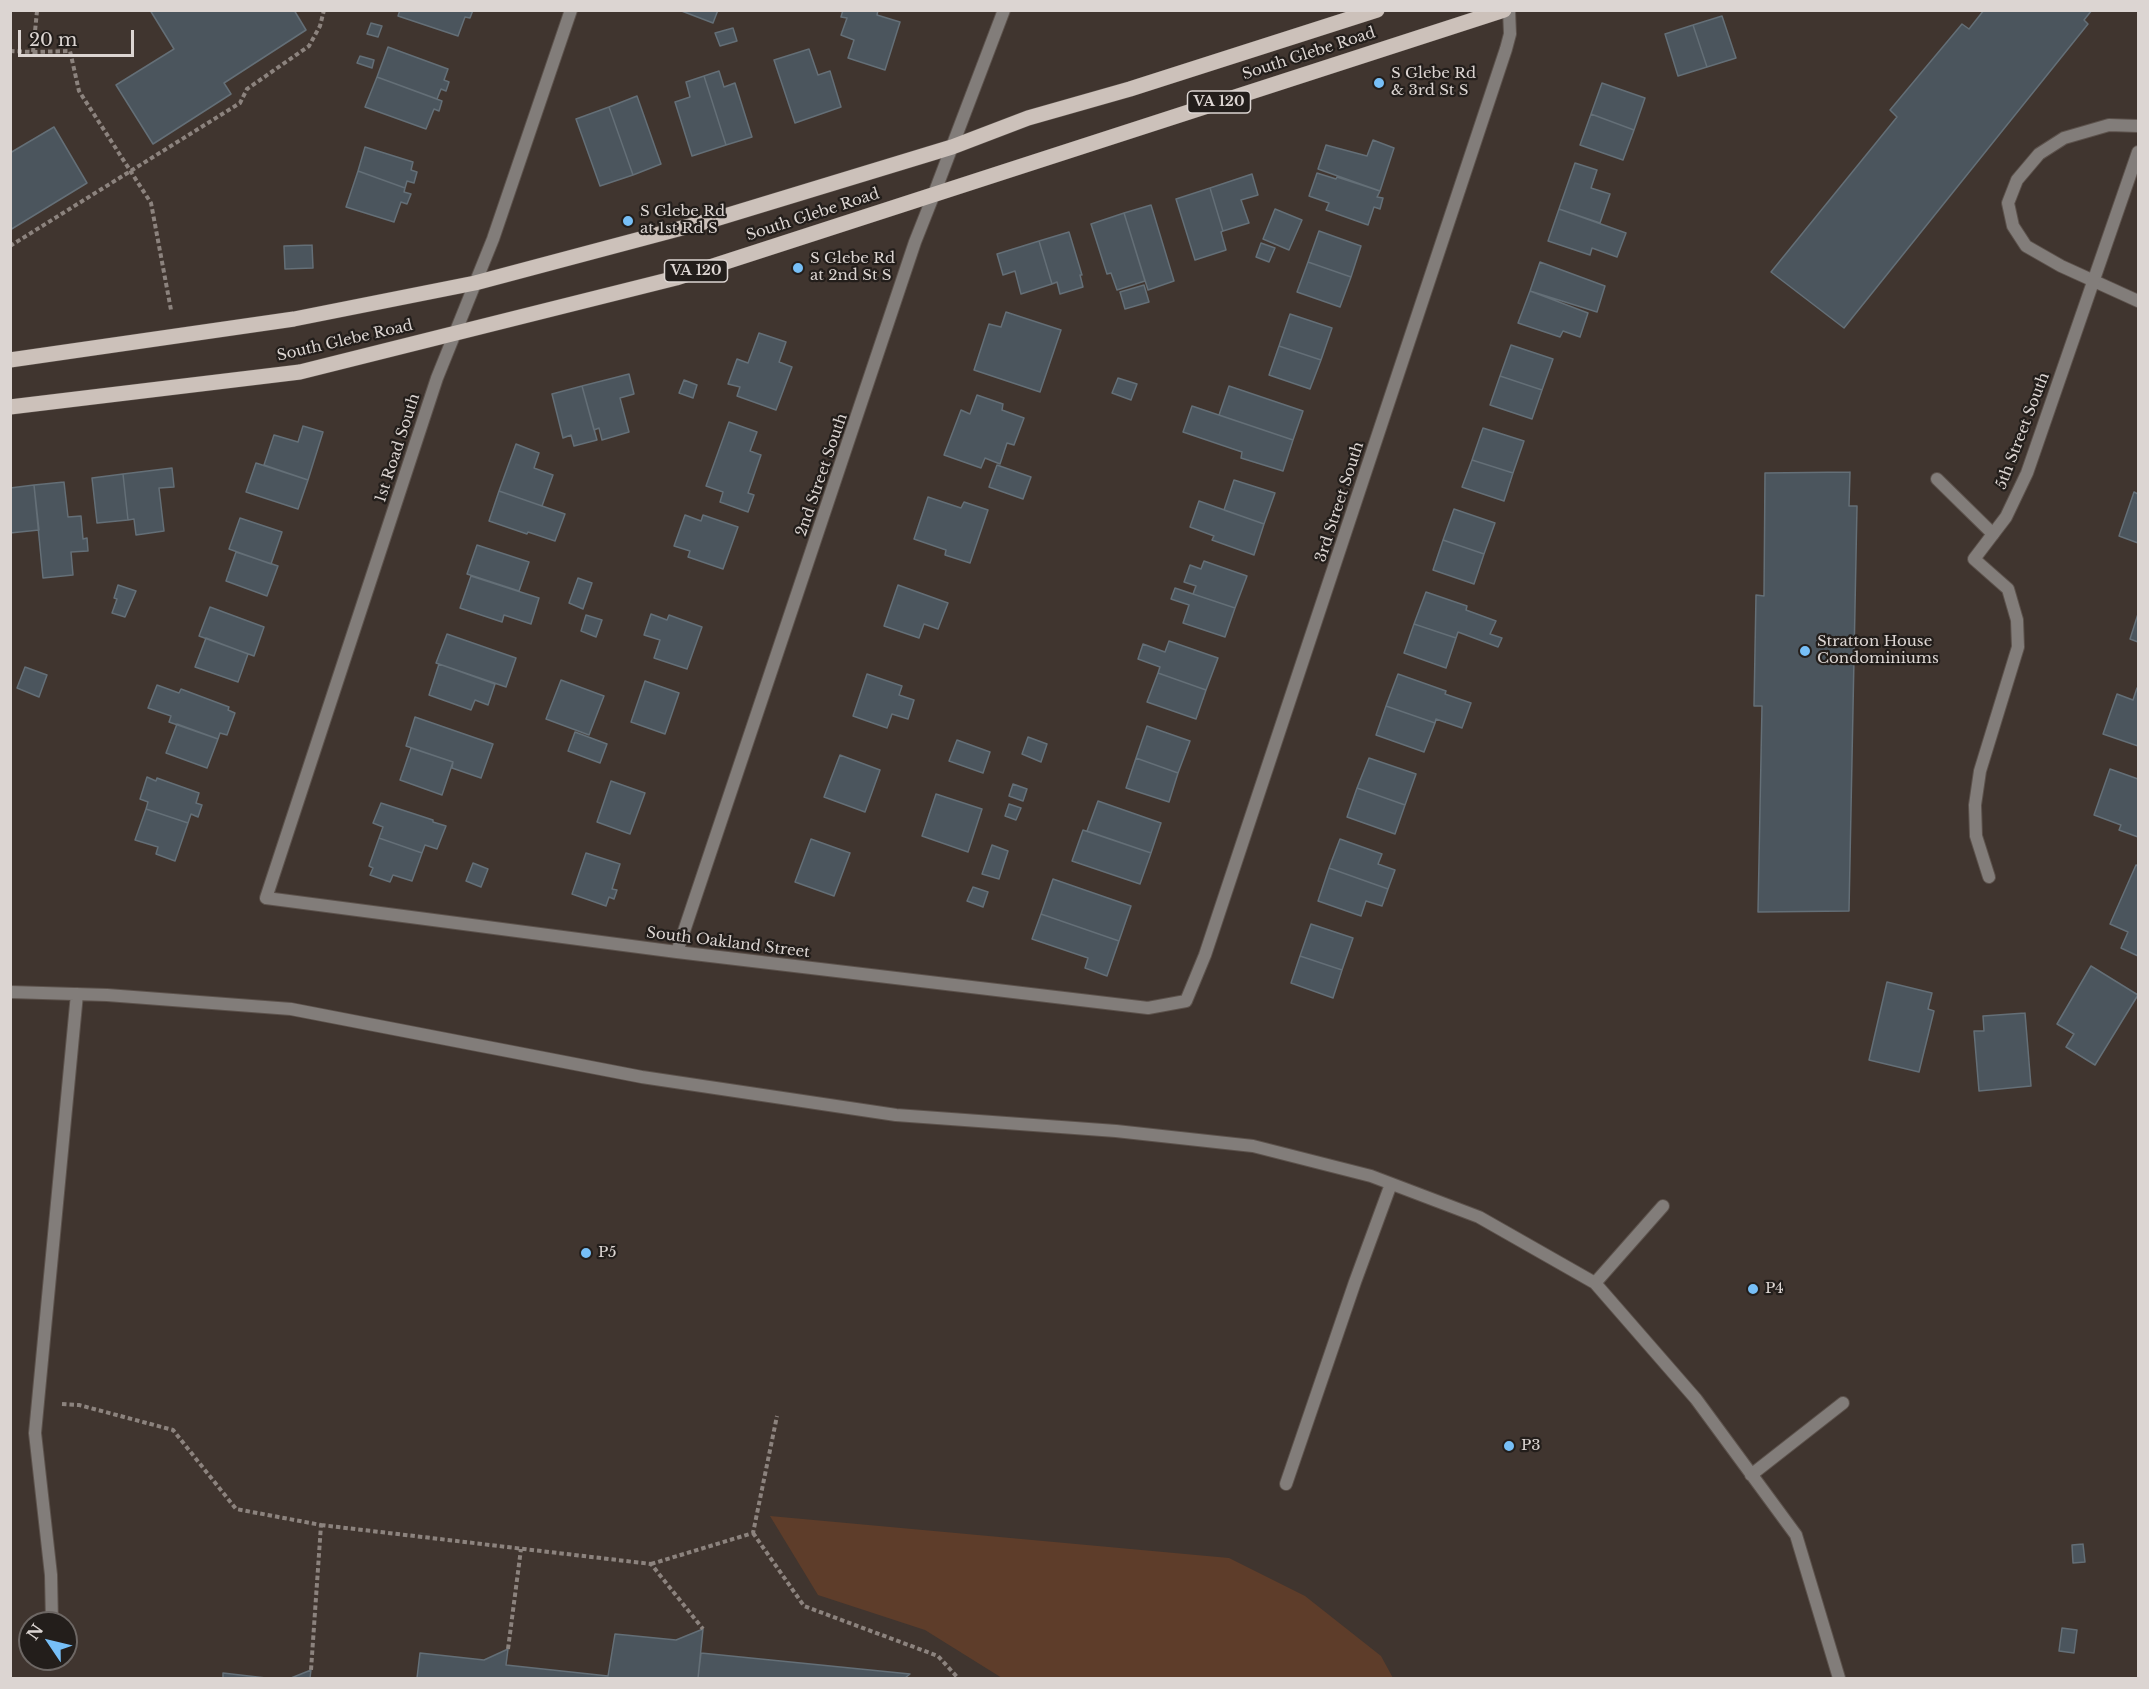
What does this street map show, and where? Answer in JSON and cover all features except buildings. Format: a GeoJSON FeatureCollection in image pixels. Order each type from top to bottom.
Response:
{"type":"FeatureCollection","features":[{"type":"Feature","properties":{"kind":"main road","name":"South Glebe Road"},"geometry":{"type":"LineString","coordinates":[[10,360],[294,319],[475,283],[712,220],[952,147],[1028,118],[1130,89],[1377,10]]}},
{"type":"Feature","properties":{"kind":"main road","name":"South Glebe Road"},"geometry":{"type":"LineString","coordinates":[[10,407],[300,372],[676,278],[1504,10]]}},
{"type":"Feature","properties":{"kind":"street","name":"1st Road South"},"geometry":{"type":"LineString","coordinates":[[266,898],[437,378],[493,239],[571,10]]}},
{"type":"Feature","properties":{"kind":"street","name":"2nd Street South"},"geometry":{"type":"LineString","coordinates":[[677,952],[915,242],[1004,10]]}},
{"type":"Feature","properties":{"kind":"street","name":"3rd Street South"},"geometry":{"type":"LineString","coordinates":[[1186,1001],[1205,955],[1506,49],[1510,34],[1509,10]]}},
{"type":"Feature","properties":{"kind":"street"},"geometry":{"type":"LineString","coordinates":[[2139,126],[2109,125],[2064,138],[2039,154],[2017,180],[2008,203],[2013,226],[2026,246],[2061,266],[2139,301]]}},
{"type":"Feature","properties":{"kind":"street","name":"5th Street South"},"geometry":{"type":"LineString","coordinates":[[1989,878],[1976,836],[1975,805],[1980,771],[2018,647],[2017,620],[2008,589],[1974,559],[2006,517],[2027,473],[2139,152]]}},
{"type":"Feature","properties":{"kind":"street"},"geometry":{"type":"LineString","coordinates":[[1937,479],[1993,534]]}},
{"type":"Feature","properties":{"kind":"street","name":"South Oakland Street"},"geometry":{"type":"LineString","coordinates":[[266,898],[677,952],[1148,1008],[1186,1001]]}},
{"type":"Feature","properties":{"kind":"street"},"geometry":{"type":"LineString","coordinates":[[10,992],[77,994],[291,1009],[642,1077],[896,1115],[1116,1131],[1252,1146],[1371,1176],[1479,1217],[1595,1283],[1695,1399],[1796,1535],[1839,1678]]}},
{"type":"Feature","properties":{"kind":"street"},"geometry":{"type":"LineString","coordinates":[[52,1611],[51,1575],[35,1433],[77,994]]}},
{"type":"Feature","properties":{"kind":"street"},"geometry":{"type":"LineString","coordinates":[[1286,1484],[1391,1184]]}},
{"type":"Feature","properties":{"kind":"street"},"geometry":{"type":"LineString","coordinates":[[1595,1283],[1663,1206]]}},
{"type":"Feature","properties":{"kind":"street"},"geometry":{"type":"LineString","coordinates":[[1751,1475],[1843,1403]]}},
{"type":"Feature","properties":{"kind":"path"},"geometry":{"type":"LineString","coordinates":[[10,246],[240,103],[248,89],[309,46],[320,26],[324,10]]}},
{"type":"Feature","properties":{"kind":"path"},"geometry":{"type":"LineString","coordinates":[[33,52],[36,11]]}},
{"type":"Feature","properties":{"kind":"path"},"geometry":{"type":"LineString","coordinates":[[10,51],[70,51],[79,91],[151,203],[171,310]]}},
{"type":"Feature","properties":{"kind":"path"},"geometry":{"type":"LineString","coordinates":[[38,1403],[79,1405],[172,1430],[236,1509],[321,1525],[651,1564],[753,1533]]}},
{"type":"Feature","properties":{"kind":"path"},"geometry":{"type":"LineString","coordinates":[[777,1416],[753,1533],[804,1606],[938,1656],[958,1678]]}},
{"type":"Feature","properties":{"kind":"path"},"geometry":{"type":"LineString","coordinates":[[311,1670],[321,1525]]}},
{"type":"Feature","properties":{"kind":"path"},"geometry":{"type":"LineString","coordinates":[[508,1649],[521,1549]]}},
{"type":"Feature","properties":{"kind":"path"},"geometry":{"type":"LineString","coordinates":[[651,1564],[703,1629]]}},
{"type":"Feature","properties":{"kind":"shaded area"},"geometry":{"type":"Polygon","coordinates":[[[770,1516],[1229,1558],[1305,1596],[1381,1656],[1393,1678],[1002,1678],[925,1630],[818,1595],[770,1516]]]}},
{"type":"Feature","properties":{"kind":"place","name":"S Glebe Rd & 3rd St S"},"geometry":{"type":"Point","coordinates":[1379,83]}},
{"type":"Feature","properties":{"kind":"place","name":"S Glebe Rd at 1st Rd S"},"geometry":{"type":"Point","coordinates":[628,221]}},
{"type":"Feature","properties":{"kind":"place","name":"S Glebe Rd at 2nd St S"},"geometry":{"type":"Point","coordinates":[798,268]}},
{"type":"Feature","properties":{"kind":"place","name":"Stratton House Condominiums"},"geometry":{"type":"Point","coordinates":[1805,651]}},
{"type":"Feature","properties":{"kind":"place","name":"P5"},"geometry":{"type":"Point","coordinates":[586,1253]}},
{"type":"Feature","properties":{"kind":"place","name":"P4"},"geometry":{"type":"Point","coordinates":[1753,1289]}},
{"type":"Feature","properties":{"kind":"place","name":"P3"},"geometry":{"type":"Point","coordinates":[1509,1446]}}]}
